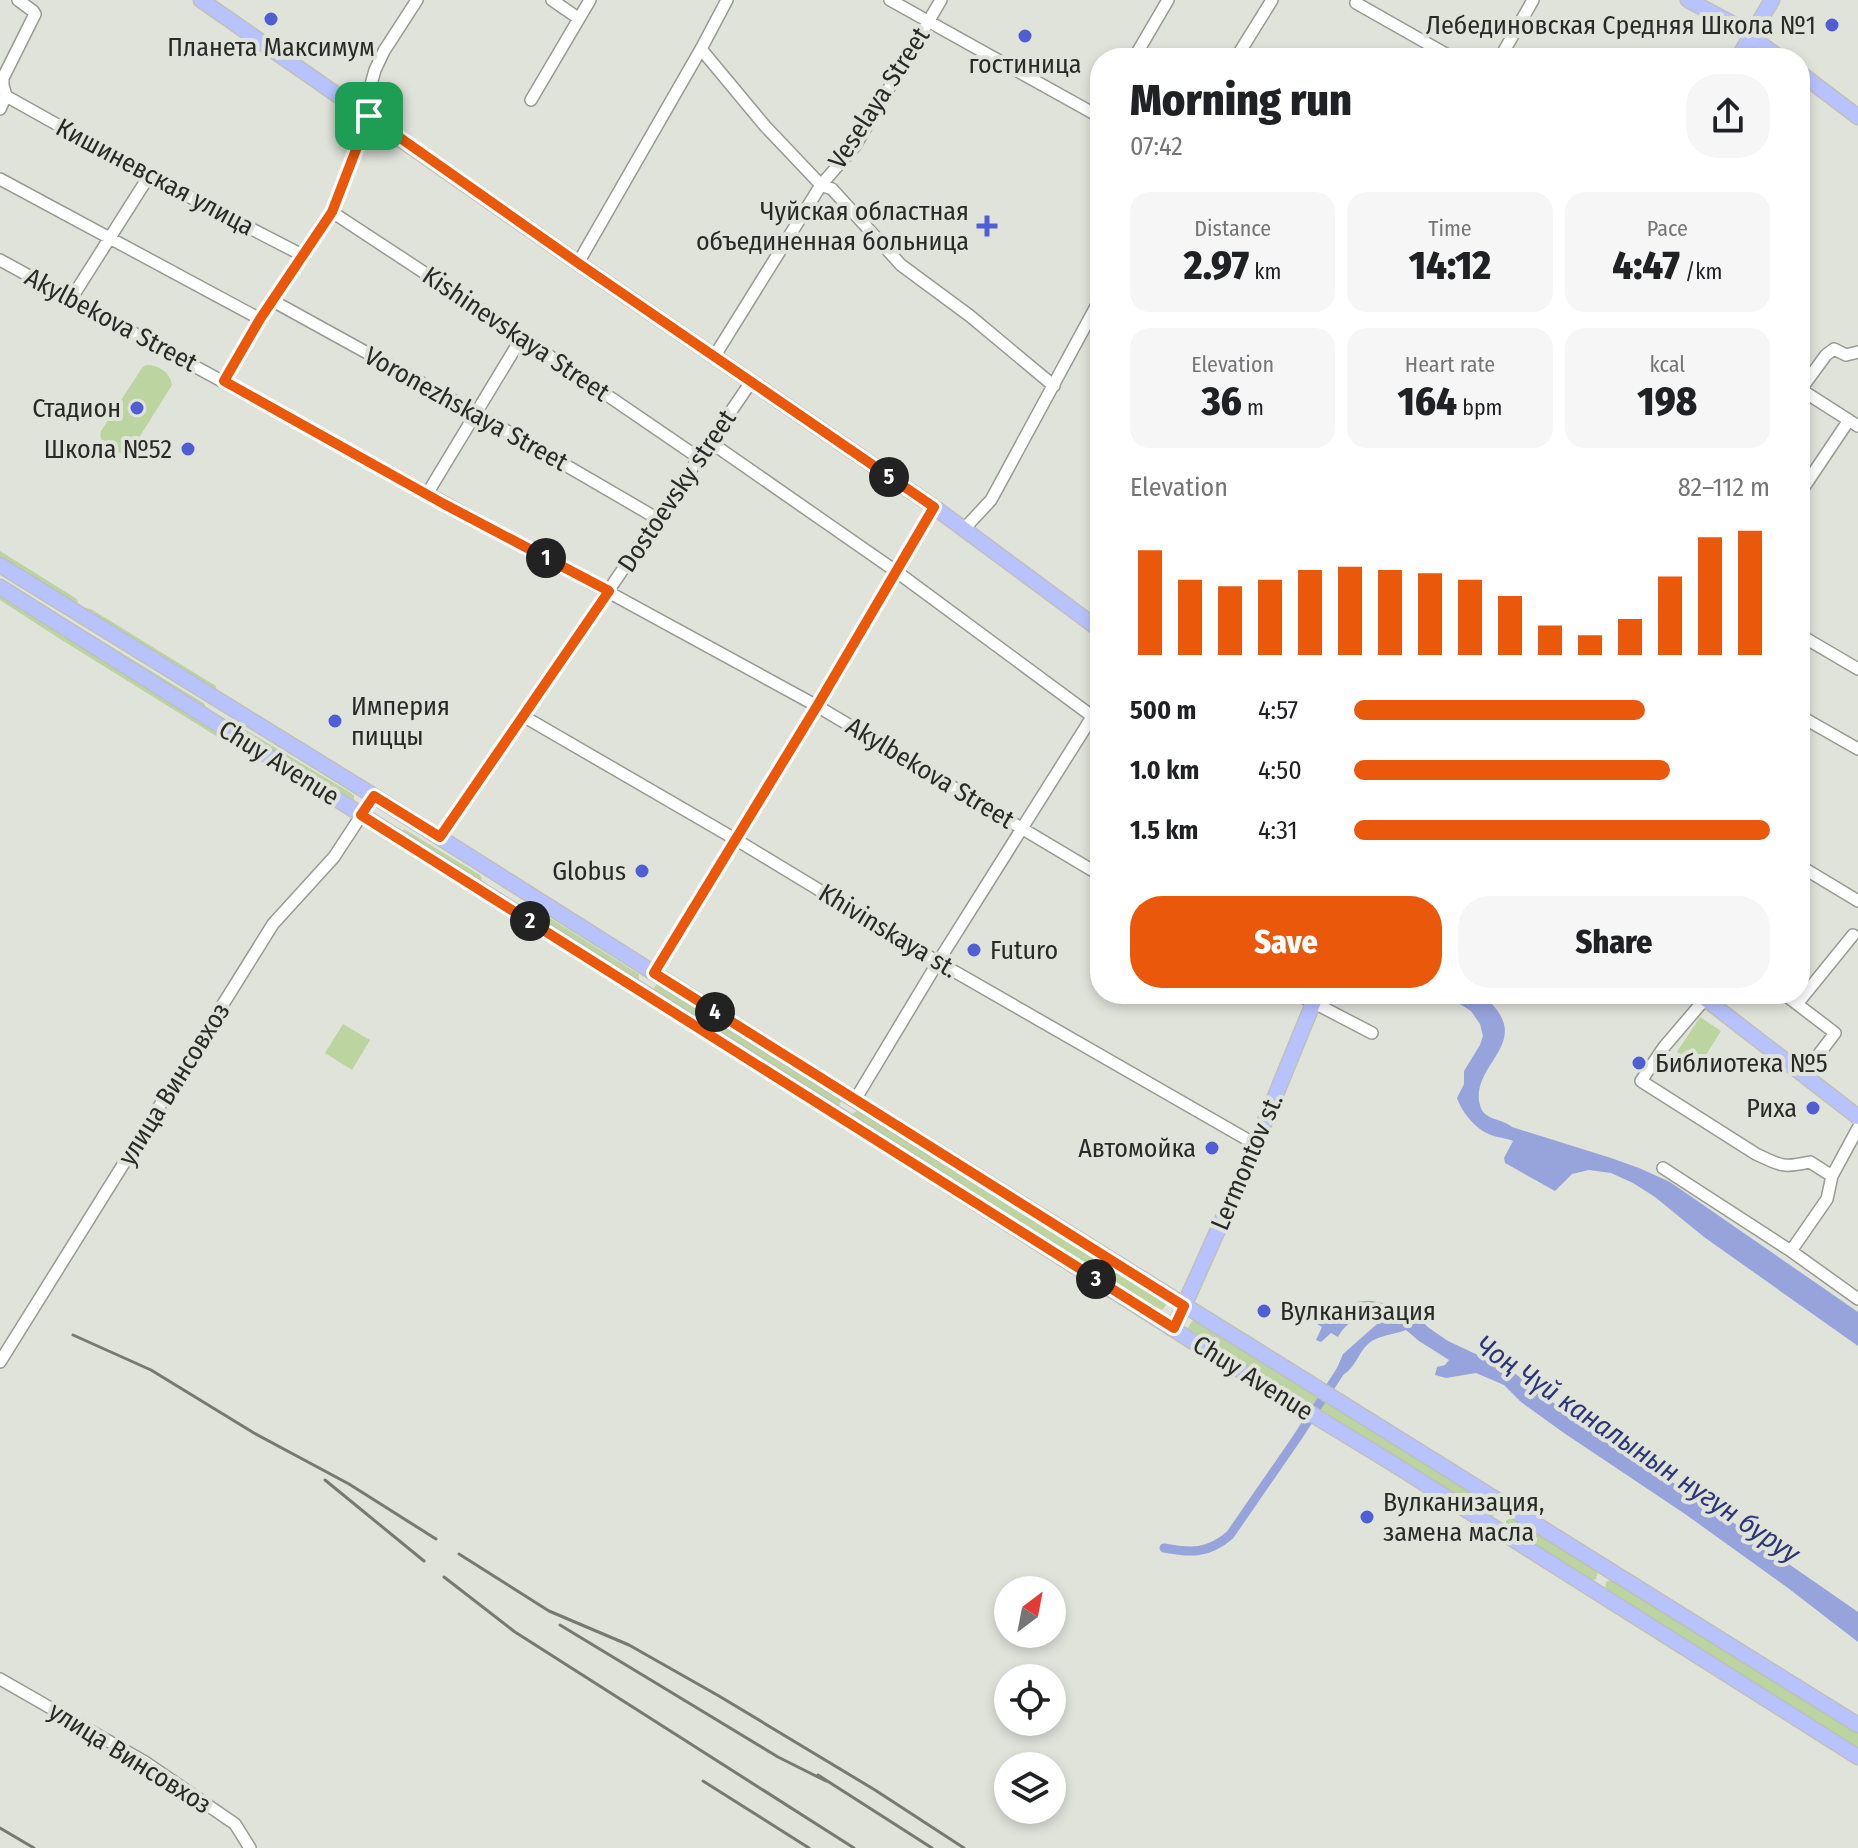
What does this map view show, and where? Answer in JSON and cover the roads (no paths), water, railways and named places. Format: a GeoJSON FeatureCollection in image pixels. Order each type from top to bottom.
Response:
{"type":"FeatureCollection","features":[{"type":"Feature","properties":{"kind":"main road"},"geometry":{"type":"LineString","coordinates":[[201,0],[934,507],[1090,623]]}},
{"type":"Feature","properties":{"kind":"main road"},"geometry":{"type":"LineString","coordinates":[[1688,0],[1766,48]]}},
{"type":"Feature","properties":{"kind":"main road"},"geometry":{"type":"LineString","coordinates":[[1743,48],[1772,0]]}},
{"type":"Feature","properties":{"kind":"main road"},"geometry":{"type":"LineString","coordinates":[[1810,81],[1858,117]]}},
{"type":"Feature","properties":{"kind":"main road","name":"Chuy Avenue"},"geometry":{"type":"LineString","coordinates":[[0,565],[1858,1725]]}},
{"type":"Feature","properties":{"kind":"main road","name":"Chuy Avenue"},"geometry":{"type":"LineString","coordinates":[[0,587],[1858,1757]]}},
{"type":"Feature","properties":{"kind":"main road"},"geometry":{"type":"LineString","coordinates":[[214,723],[225,704]]}},
{"type":"Feature","properties":{"kind":"main road"},"geometry":{"type":"LineString","coordinates":[[484,893],[496,873]]}},
{"type":"Feature","properties":{"kind":"main road"},"geometry":{"type":"LineString","coordinates":[[516,912],[527,893]]}},
{"type":"Feature","properties":{"kind":"main road"},"geometry":{"type":"LineString","coordinates":[[643,993],[654,973]]}},
{"type":"Feature","properties":{"kind":"main road","name":"Lermontov st."},"geometry":{"type":"LineString","coordinates":[[1174,1328],[1313,1004]]}},
{"type":"Feature","properties":{"kind":"main road"},"geometry":{"type":"LineString","coordinates":[[1712,1004],[1858,1117]]}},
{"type":"Feature","properties":{"kind":"main road"},"geometry":{"type":"LineString","coordinates":[[843,1118],[855,1100]]}},
{"type":"Feature","properties":{"kind":"main road"},"geometry":{"type":"LineString","coordinates":[[1494,1527],[1507,1506]]}},
{"type":"Feature","properties":{"kind":"main road"},"geometry":{"type":"LineString","coordinates":[[1595,1591],[1608,1570]]}},
{"type":"Feature","properties":{"kind":"street"},"geometry":{"type":"LineString","coordinates":[[0,109],[6,96],[3,85],[5,71],[35,14],[18,0]]}},
{"type":"Feature","properties":{"kind":"street"},"geometry":{"type":"LineString","coordinates":[[224,381],[260,319],[332,212],[369,116],[370,88],[375,70],[417,0]]}},
{"type":"Feature","properties":{"kind":"street"},"geometry":{"type":"LineString","coordinates":[[552,0],[578,18]]}},
{"type":"Feature","properties":{"kind":"street"},"geometry":{"type":"LineString","coordinates":[[531,100],[590,0]]}},
{"type":"Feature","properties":{"kind":"street"},"geometry":{"type":"LineString","coordinates":[[578,263],[727,0]]}},
{"type":"Feature","properties":{"kind":"street"},"geometry":{"type":"LineString","coordinates":[[890,0],[1090,111]]}},
{"type":"Feature","properties":{"kind":"street","name":"Veselaya Street"},"geometry":{"type":"LineString","coordinates":[[714,357],[821,185],[855,146],[941,0]]}},
{"type":"Feature","properties":{"kind":"street"},"geometry":{"type":"LineString","coordinates":[[1140,48],[1168,0]]}},
{"type":"Feature","properties":{"kind":"street"},"geometry":{"type":"LineString","coordinates":[[1242,48],[1272,0]]}},
{"type":"Feature","properties":{"kind":"street"},"geometry":{"type":"LineString","coordinates":[[1506,48],[1533,0]]}},
{"type":"Feature","properties":{"kind":"street"},"geometry":{"type":"LineString","coordinates":[[1356,3],[1435,48]]}},
{"type":"Feature","properties":{"kind":"street"},"geometry":{"type":"LineString","coordinates":[[701,49],[765,126],[821,185],[832,189],[901,265],[970,316],[1054,386]]}},
{"type":"Feature","properties":{"kind":"street","name":"Кишиневская улица"},"geometry":{"type":"LineString","coordinates":[[6,96],[149,176],[304,256]]}},
{"type":"Feature","properties":{"kind":"street"},"geometry":{"type":"LineString","coordinates":[[71,299],[149,176]]}},
{"type":"Feature","properties":{"kind":"street"},"geometry":{"type":"LineString","coordinates":[[0,179],[260,319]]}},
{"type":"Feature","properties":{"kind":"street","name":"Kishinevskaya Street"},"geometry":{"type":"LineString","coordinates":[[332,212],[699,458]]}},
{"type":"Feature","properties":{"kind":"street","name":"Akylbekova Street"},"geometry":{"type":"LineString","coordinates":[[0,260],[817,706],[1090,869]]}},
{"type":"Feature","properties":{"kind":"street","name":"Voronezhskaya Street"},"geometry":{"type":"LineString","coordinates":[[273,301],[476,413],[658,519]]}},
{"type":"Feature","properties":{"kind":"street"},"geometry":{"type":"LineString","coordinates":[[964,529],[991,500],[1090,318]]}},
{"type":"Feature","properties":{"kind":"street"},"geometry":{"type":"LineString","coordinates":[[427,494],[522,337]]}},
{"type":"Feature","properties":{"kind":"street"},"geometry":{"type":"LineString","coordinates":[[1810,376],[1834,349],[1846,355],[1858,352]]}},
{"type":"Feature","properties":{"kind":"street","name":"Dostoevsky street"},"geometry":{"type":"LineString","coordinates":[[440,837],[751,382]]}},
{"type":"Feature","properties":{"kind":"street"},"geometry":{"type":"LineString","coordinates":[[1810,395],[1853,423],[1810,480]]}},
{"type":"Feature","properties":{"kind":"street"},"geometry":{"type":"LineString","coordinates":[[710,442],[897,572],[1090,716]]}},
{"type":"Feature","properties":{"kind":"street"},"geometry":{"type":"LineString","coordinates":[[654,973],[934,507]]}},
{"type":"Feature","properties":{"kind":"street"},"geometry":{"type":"LineString","coordinates":[[1810,641],[1858,669]]}},
{"type":"Feature","properties":{"kind":"street","name":"Khivinskaya st."},"geometry":{"type":"LineString","coordinates":[[523,716],[938,962],[1255,1144]]}},
{"type":"Feature","properties":{"kind":"street"},"geometry":{"type":"LineString","coordinates":[[1810,722],[1858,749]]}},
{"type":"Feature","properties":{"kind":"street"},"geometry":{"type":"LineString","coordinates":[[855,1100],[1022,828],[1090,729]]}},
{"type":"Feature","properties":{"kind":"street","name":"улица Винсовхоз"},"geometry":{"type":"LineString","coordinates":[[0,1362],[273,924],[334,857],[374,796]]}},
{"type":"Feature","properties":{"kind":"street"},"geometry":{"type":"LineString","coordinates":[[1810,872],[1858,901]]}},
{"type":"Feature","properties":{"kind":"street"},"geometry":{"type":"LineString","coordinates":[[1810,988],[1853,935]]}},
{"type":"Feature","properties":{"kind":"street"},"geometry":{"type":"LineString","coordinates":[[1325,1004],[1372,1033]]}},
{"type":"Feature","properties":{"kind":"street"},"geometry":{"type":"LineString","coordinates":[[1696,1004],[1641,1081],[1766,1159],[1790,1167],[1810,1162],[1832,1176]]}},
{"type":"Feature","properties":{"kind":"street"},"geometry":{"type":"LineString","coordinates":[[1797,1004],[1835,1033],[1803,1075]]}},
{"type":"Feature","properties":{"kind":"street"},"geometry":{"type":"LineString","coordinates":[[1791,1251],[1827,1199],[1832,1176],[1858,1128]]}},
{"type":"Feature","properties":{"kind":"street"},"geometry":{"type":"LineString","coordinates":[[1663,1168],[1791,1251],[1858,1299]]}},
{"type":"Feature","properties":{"kind":"street","name":"улица Винсовхоз"},"geometry":{"type":"LineString","coordinates":[[0,1679],[145,1762],[235,1824],[250,1848]]}},
{"type":"Feature","properties":{"kind":"water"},"geometry":{"type":"Polygon","coordinates":[[[1460,1004],[1491,1004],[1504,1024],[1502,1043],[1479,1090],[1484,1113],[1512,1127],[1611,1158],[1670,1182],[1858,1312],[1858,1346],[1633,1183],[1611,1173],[1589,1170],[1572,1174],[1555,1191],[1505,1163],[1504,1158],[1513,1141],[1482,1130],[1467,1116],[1457,1098],[1464,1084],[1464,1071],[1483,1036],[1480,1024],[1471,1011],[1460,1004]]]}},
{"type":"Feature","properties":{"kind":"water"},"geometry":{"type":"Polygon","coordinates":[[[1372,1301],[1410,1310],[1448,1341],[1512,1371],[1579,1421],[1730,1520],[1858,1612],[1858,1642],[1685,1514],[1521,1402],[1504,1385],[1476,1373],[1446,1378],[1435,1375],[1437,1367],[1449,1360],[1406,1330],[1372,1341],[1347,1372],[1343,1375],[1335,1373],[1343,1354],[1377,1324],[1371,1320],[1354,1320],[1338,1337],[1331,1333],[1321,1342],[1316,1340],[1322,1327],[1317,1324],[1328,1313],[1342,1306],[1372,1301]]]}},
{"type":"Feature","properties":{"kind":"waterway","name":"Чоң Чүй каналынын нугун буруу"},"geometry":{"type":"LineString","coordinates":[[1164,1548],[1183,1551],[1207,1549],[1230,1535],[1345,1364]]}},
{"type":"Feature","properties":{"kind":"railway"},"geometry":{"type":"LineString","coordinates":[[73,1335],[151,1370],[254,1433],[349,1484],[436,1539]]}},
{"type":"Feature","properties":{"kind":"railway"},"geometry":{"type":"LineString","coordinates":[[325,1480],[424,1561]]}},
{"type":"Feature","properties":{"kind":"railway"},"geometry":{"type":"LineString","coordinates":[[459,1554],[549,1611],[629,1645],[719,1696],[964,1848]]}},
{"type":"Feature","properties":{"kind":"railway"},"geometry":{"type":"LineString","coordinates":[[444,1577],[515,1632],[854,1848]]}},
{"type":"Feature","properties":{"kind":"railway"},"geometry":{"type":"LineString","coordinates":[[560,1625],[778,1757],[826,1781]]}},
{"type":"Feature","properties":{"kind":"railway"},"geometry":{"type":"LineString","coordinates":[[818,1775],[932,1848]]}},
{"type":"Feature","properties":{"kind":"railway"},"geometry":{"type":"LineString","coordinates":[[703,1781],[809,1848]]}},
{"type":"Feature","properties":{"kind":"railway"},"geometry":{"type":"LineString","coordinates":[[0,1828],[34,1848]]}},
{"type":"Feature","properties":{"kind":"place","name":"Планета Максимум"},"geometry":{"type":"Point","coordinates":[271,19]}},
{"type":"Feature","properties":{"kind":"place","name":"Лебединовская Средняя Школа №1"},"geometry":{"type":"Point","coordinates":[1832,25]}},
{"type":"Feature","properties":{"kind":"place","name":"гостиница"},"geometry":{"type":"Point","coordinates":[1025,36]}},
{"type":"Feature","properties":{"kind":"place","name":"Чуйская областная объединенная больница"},"geometry":{"type":"Point","coordinates":[987,226]}},
{"type":"Feature","properties":{"kind":"place","name":"Стадион"},"geometry":{"type":"Point","coordinates":[137,408]}},
{"type":"Feature","properties":{"kind":"place","name":"Школа №52"},"geometry":{"type":"Point","coordinates":[188,449]}},
{"type":"Feature","properties":{"kind":"place","name":"Империя пиццы"},"geometry":{"type":"Point","coordinates":[335,721]}},
{"type":"Feature","properties":{"kind":"place","name":"Globus"},"geometry":{"type":"Point","coordinates":[642,871]}},
{"type":"Feature","properties":{"kind":"place","name":"Futuro"},"geometry":{"type":"Point","coordinates":[974,950]}},
{"type":"Feature","properties":{"kind":"place","name":"Библиотека №5"},"geometry":{"type":"Point","coordinates":[1639,1063]}},
{"type":"Feature","properties":{"kind":"place","name":"Риха"},"geometry":{"type":"Point","coordinates":[1813,1108]}},
{"type":"Feature","properties":{"kind":"place","name":"Автомойка"},"geometry":{"type":"Point","coordinates":[1212,1148]}},
{"type":"Feature","properties":{"kind":"place","name":"Вулканизация"},"geometry":{"type":"Point","coordinates":[1264,1311]}},
{"type":"Feature","properties":{"kind":"place","name":"Вулканизация, замена масла"},"geometry":{"type":"Point","coordinates":[1367,1517]}}]}
